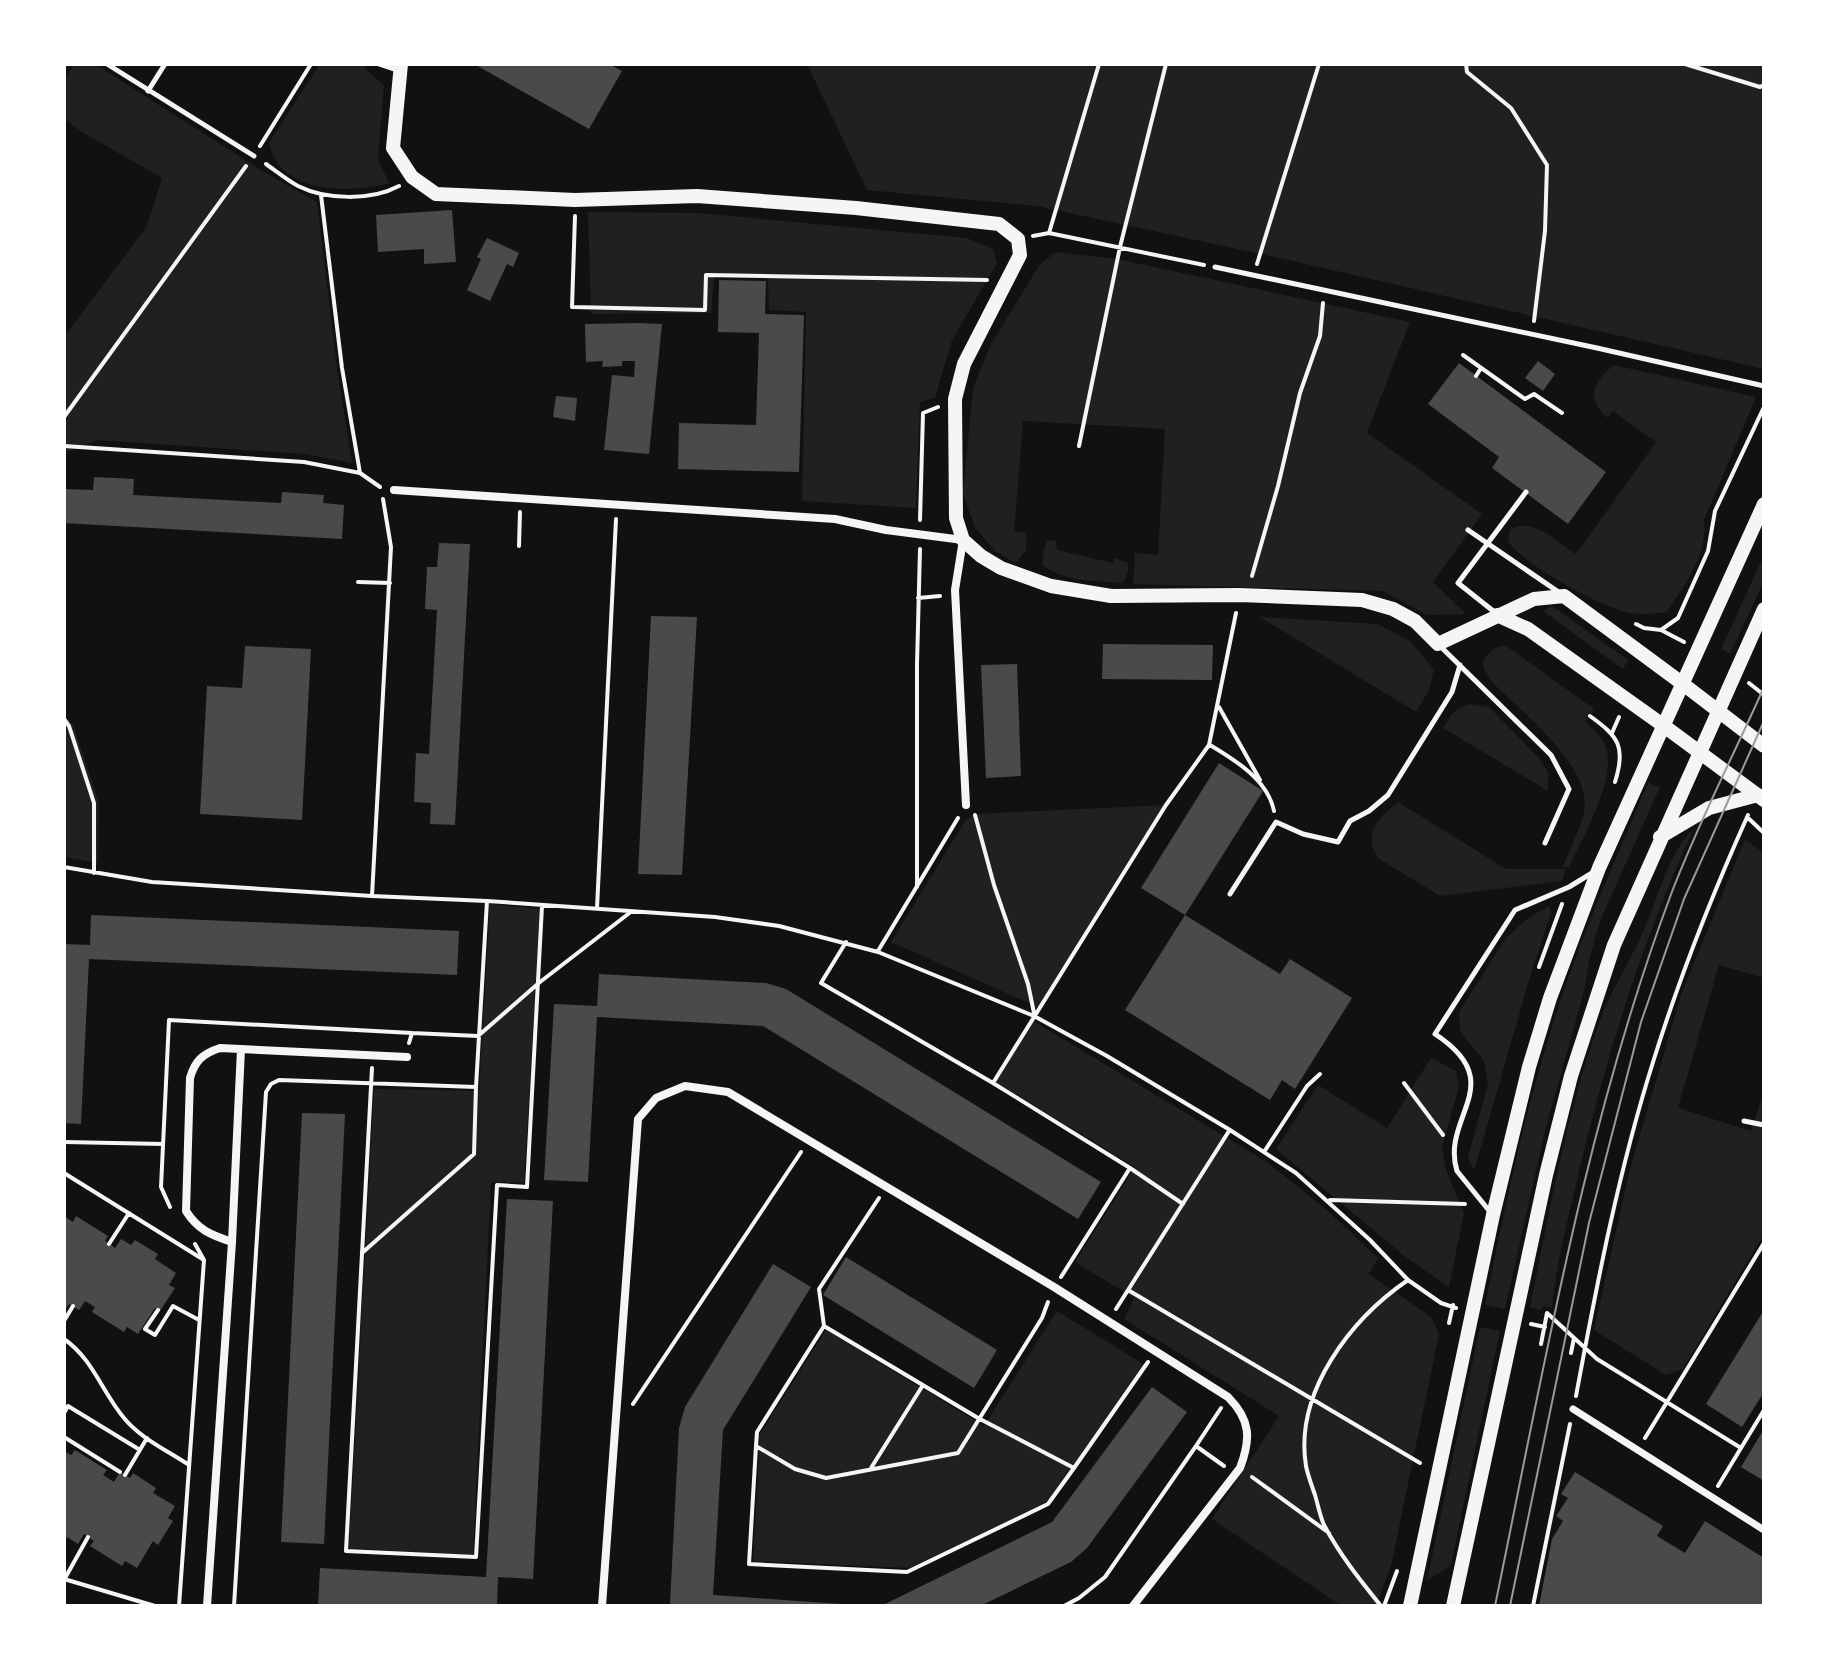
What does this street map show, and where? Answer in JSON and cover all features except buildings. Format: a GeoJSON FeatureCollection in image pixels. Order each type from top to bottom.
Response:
{"type":"FeatureCollection","features":[{"type":"Feature","properties":{"kind":"main road"},"geometry":{"type":"LineString","coordinates":[[400,68],[393,148],[412,177],[436,194],[575,200],[697,196],[856,208],[999,224],[1018,239],[1020,255],[964,364],[955,399],[956,518],[963,540],[1001,568],[1051,586],[1111,596],[1239,595],[1362,600],[1393,609],[1415,621],[1438,644],[1534,599],[1564,596],[1764,746]]}},
{"type":"Feature","properties":{"kind":"main road"},"geometry":{"type":"LineString","coordinates":[[1410,1606],[1493,1215],[1533,1053],[1550,998],[1599,868],[1764,504]]}},
{"type":"Feature","properties":{"kind":"main road"},"geometry":{"type":"LineString","coordinates":[[1453,1606],[1546,1175],[1571,1076],[1614,945],[1764,609]]}},
{"type":"Feature","properties":{"kind":"main road"},"geometry":{"type":"LineString","coordinates":[[1497,615],[1528,629],[1761,797]]}},
{"type":"Feature","properties":{"kind":"main road"},"geometry":{"type":"LineString","coordinates":[[1660,837],[1709,808],[1761,797]]}},
{"type":"Feature","properties":{"kind":"street"},"geometry":{"type":"LineString","coordinates":[[394,490],[835,519],[963,540],[955,590],[966,805]]}},
{"type":"Feature","properties":{"kind":"street"},"geometry":{"type":"LineString","coordinates":[[232,1242],[210,1235],[195,1225],[186,1211],[190,1078],[194,1063],[207,1052],[220,1048],[407,1057]]}},
{"type":"Feature","properties":{"kind":"street"},"geometry":{"type":"LineString","coordinates":[[207,1606],[232,1242],[241,1049]]}},
{"type":"Feature","properties":{"kind":"street"},"geometry":{"type":"LineString","coordinates":[[602,1606],[638,1119],[656,1098],[685,1086],[728,1092],[1054,1287],[1228,1397],[1241,1410],[1247,1427],[1247,1450],[1238,1471],[1133,1606]]}},
{"type":"Feature","properties":{"kind":"street"},"geometry":{"type":"LineString","coordinates":[[1573,1409],[1764,1530]]}},
{"type":"Feature","properties":{"kind":"lane"},"geometry":{"type":"LineString","coordinates":[[107,64],[254,156]]}},
{"type":"Feature","properties":{"kind":"lane"},"geometry":{"type":"LineString","coordinates":[[148,91],[165,64]]}},
{"type":"Feature","properties":{"kind":"lane"},"geometry":{"type":"LineString","coordinates":[[379,64],[400,68]]}},
{"type":"Feature","properties":{"kind":"lane"},"geometry":{"type":"LineString","coordinates":[[1215,267],[1764,386]]}},
{"type":"Feature","properties":{"kind":"lane"},"geometry":{"type":"LineString","coordinates":[[1497,615],[1458,583],[1526,492]]}},
{"type":"Feature","properties":{"kind":"lane"},"geometry":{"type":"LineString","coordinates":[[1468,530],[1564,596]]}},
{"type":"Feature","properties":{"kind":"lane"},"geometry":{"type":"LineString","coordinates":[[1438,644],[1551,755],[1569,789],[1545,843]]}},
{"type":"Feature","properties":{"kind":"lane"},"geometry":{"type":"LineString","coordinates":[[1230,894],[1276,822],[1303,834],[1338,842],[1350,821],[1369,811],[1388,795],[1452,692],[1460,665]]}},
{"type":"Feature","properties":{"kind":"lane"},"geometry":{"type":"LineString","coordinates":[[1493,1215],[1457,1171],[1454,1149],[1470,1090],[1467,1065],[1453,1046],[1435,1034],[1515,910],[1569,887],[1599,868]]}},
{"type":"Feature","properties":{"kind":"lane"},"geometry":{"type":"LineString","coordinates":[[1744,1121],[1764,1125]]}},
{"type":"Feature","properties":{"kind":"path"},"geometry":{"type":"LineString","coordinates":[[64,417],[254,156],[311,64]]}},
{"type":"Feature","properties":{"kind":"path"},"geometry":{"type":"LineString","coordinates":[[1049,233],[1099,64]]}},
{"type":"Feature","properties":{"kind":"path"},"geometry":{"type":"LineString","coordinates":[[1079,446],[1120,247],[1166,64]]}},
{"type":"Feature","properties":{"kind":"path"},"geometry":{"type":"LineString","coordinates":[[1254,274],[1319,64]]}},
{"type":"Feature","properties":{"kind":"path"},"geometry":{"type":"LineString","coordinates":[[1466,64],[1467,72],[1511,108],[1547,165],[1545,231],[1532,336]]}},
{"type":"Feature","properties":{"kind":"path"},"geometry":{"type":"LineString","coordinates":[[1685,64],[1760,87],[1764,85]]}},
{"type":"Feature","properties":{"kind":"path"},"geometry":{"type":"LineString","coordinates":[[254,156],[298,185],[321,195],[366,196],[395,188],[412,177]]}},
{"type":"Feature","properties":{"kind":"path"},"geometry":{"type":"LineString","coordinates":[[321,195],[342,368],[360,473]]}},
{"type":"Feature","properties":{"kind":"path"},"geometry":{"type":"LineString","coordinates":[[575,200],[572,307],[705,310],[706,275],[1009,281]]}},
{"type":"Feature","properties":{"kind":"path"},"geometry":{"type":"LineString","coordinates":[[1018,239],[1049,233],[1215,267]]}},
{"type":"Feature","properties":{"kind":"path"},"geometry":{"type":"LineString","coordinates":[[1239,595],[1252,578],[1278,486],[1300,393],[1320,336],[1325,290]]}},
{"type":"Feature","properties":{"kind":"path"},"geometry":{"type":"LineString","coordinates":[[1463,355],[1525,399],[1534,394],[1562,413]]}},
{"type":"Feature","properties":{"kind":"path"},"geometry":{"type":"LineString","coordinates":[[1476,376],[1481,368]]}},
{"type":"Feature","properties":{"kind":"path"},"geometry":{"type":"LineString","coordinates":[[917,887],[917,664],[923,413],[955,399]]}},
{"type":"Feature","properties":{"kind":"path"},"geometry":{"type":"LineString","coordinates":[[1626,619],[1644,628],[1657,630],[1678,618],[1708,551],[1715,511],[1764,407]]}},
{"type":"Feature","properties":{"kind":"path"},"geometry":{"type":"LineString","coordinates":[[64,446],[304,462],[360,473],[381,488],[391,547],[372,896]]}},
{"type":"Feature","properties":{"kind":"path"},"geometry":{"type":"LineString","coordinates":[[519,546],[521,499]]}},
{"type":"Feature","properties":{"kind":"path"},"geometry":{"type":"LineString","coordinates":[[597,908],[617,505]]}},
{"type":"Feature","properties":{"kind":"path"},"geometry":{"type":"LineString","coordinates":[[358,582],[390,583]]}},
{"type":"Feature","properties":{"kind":"path"},"geometry":{"type":"LineString","coordinates":[[993,1083],[1166,805],[1209,745],[1236,614]]}},
{"type":"Feature","properties":{"kind":"path"},"geometry":{"type":"LineString","coordinates":[[1758,689],[1764,695]]}},
{"type":"Feature","properties":{"kind":"path"},"geometry":{"type":"LineString","coordinates":[[1218,705],[1272,802],[1276,822]]}},
{"type":"Feature","properties":{"kind":"path"},"geometry":{"type":"LineString","coordinates":[[1590,716],[1612,733],[1621,745],[1621,756]]}},
{"type":"Feature","properties":{"kind":"path"},"geometry":{"type":"LineString","coordinates":[[64,719],[94,803],[94,873]]}},
{"type":"Feature","properties":{"kind":"path"},"geometry":{"type":"LineString","coordinates":[[1209,745],[1242,767],[1265,789]]}},
{"type":"Feature","properties":{"kind":"path"},"geometry":{"type":"LineString","coordinates":[[878,952],[966,805],[975,814],[994,885],[1028,984],[1034,1016]]}},
{"type":"Feature","properties":{"kind":"path"},"geometry":{"type":"LineString","coordinates":[[1533,1606],[1623,1169],[1653,1061],[1676,993],[1747,817],[1764,833]]}},
{"type":"Feature","properties":{"kind":"path"},"geometry":{"type":"LineString","coordinates":[[64,867],[152,882],[597,908],[766,924],[878,952],[1034,1016],[1230,1130],[1296,1173],[1408,1280],[1452,1307]]}},
{"type":"Feature","properties":{"kind":"path"},"geometry":{"type":"LineString","coordinates":[[362,1253],[474,1154],[487,901]]}},
{"type":"Feature","properties":{"kind":"path"},"geometry":{"type":"LineString","coordinates":[[373,1055],[346,1551],[476,1557],[497,1185],[527,1187],[542,906]]}},
{"type":"Feature","properties":{"kind":"path"},"geometry":{"type":"LineString","coordinates":[[407,1057],[412,1033],[478,1036],[540,982],[633,911]]}},
{"type":"Feature","properties":{"kind":"path"},"geometry":{"type":"LineString","coordinates":[[846,942],[821,983],[993,1083],[1183,1204]]}},
{"type":"Feature","properties":{"kind":"path"},"geometry":{"type":"LineString","coordinates":[[1264,1152],[1307,1086],[1320,1074]]}},
{"type":"Feature","properties":{"kind":"path"},"geometry":{"type":"LineString","coordinates":[[234,1606],[266,1092],[271,1084],[279,1080],[476,1087]]}},
{"type":"Feature","properties":{"kind":"path"},"geometry":{"type":"LineString","coordinates":[[1404,1083],[1454,1149]]}},
{"type":"Feature","properties":{"kind":"path"},"geometry":{"type":"LineString","coordinates":[[1108,1321],[1230,1130]]}},
{"type":"Feature","properties":{"kind":"path"},"geometry":{"type":"LineString","coordinates":[[616,1429],[809,1140]]}},
{"type":"Feature","properties":{"kind":"path"},"geometry":{"type":"LineString","coordinates":[[64,1142],[163,1144]]}},
{"type":"Feature","properties":{"kind":"path"},"geometry":{"type":"LineString","coordinates":[[756,1446],[795,1469],[826,1478],[958,1453],[1042,1318],[1054,1287],[1130,1168]]}},
{"type":"Feature","properties":{"kind":"path"},"geometry":{"type":"LineString","coordinates":[[64,1173],[204,1260]]}},
{"type":"Feature","properties":{"kind":"path"},"geometry":{"type":"LineString","coordinates":[[886,1187],[819,1289],[824,1326],[757,1432],[749,1564],[907,1572],[1048,1504],[1156,1351]]}},
{"type":"Feature","properties":{"kind":"path"},"geometry":{"type":"LineString","coordinates":[[1327,1200],[1475,1204]]}},
{"type":"Feature","properties":{"kind":"path"},"geometry":{"type":"LineString","coordinates":[[109,1244],[129,1213]]}},
{"type":"Feature","properties":{"kind":"path"},"geometry":{"type":"LineString","coordinates":[[1637,1450],[1764,1243]]}},
{"type":"Feature","properties":{"kind":"path"},"geometry":{"type":"LineString","coordinates":[[1381,1606],[1345,1562],[1323,1522],[1306,1465],[1307,1419],[1312,1399],[1333,1357],[1361,1319],[1408,1280]]}},
{"type":"Feature","properties":{"kind":"path"},"geometry":{"type":"LineString","coordinates":[[1128,1290],[1420,1463]]}},
{"type":"Feature","properties":{"kind":"path"},"geometry":{"type":"LineString","coordinates":[[64,1321],[73,1306]]}},
{"type":"Feature","properties":{"kind":"path"},"geometry":{"type":"LineString","coordinates":[[158,1310],[145,1329],[155,1335],[173,1306],[199,1321]]}},
{"type":"Feature","properties":{"kind":"path"},"geometry":{"type":"LineString","coordinates":[[1541,1344],[1547,1313],[1597,1359],[1741,1448]]}},
{"type":"Feature","properties":{"kind":"path"},"geometry":{"type":"LineString","coordinates":[[824,1326],[978,1418],[1074,1468]]}},
{"type":"Feature","properties":{"kind":"path"},"geometry":{"type":"LineString","coordinates":[[1571,1353],[1574,1338]]}},
{"type":"Feature","properties":{"kind":"path"},"geometry":{"type":"LineString","coordinates":[[64,1339],[86,1358],[121,1415],[147,1438],[190,1466]]}},
{"type":"Feature","properties":{"kind":"path"},"geometry":{"type":"LineString","coordinates":[[871,1470],[923,1385]]}},
{"type":"Feature","properties":{"kind":"path"},"geometry":{"type":"LineString","coordinates":[[1064,1606],[1105,1577],[1228,1397]]}},
{"type":"Feature","properties":{"kind":"path"},"geometry":{"type":"LineString","coordinates":[[64,1413],[68,1406],[140,1450]]}},
{"type":"Feature","properties":{"kind":"path"},"geometry":{"type":"LineString","coordinates":[[1711,1497],[1764,1410]]}},
{"type":"Feature","properties":{"kind":"path"},"geometry":{"type":"LineString","coordinates":[[64,1437],[123,1474],[147,1438]]}},
{"type":"Feature","properties":{"kind":"path"},"geometry":{"type":"LineString","coordinates":[[1196,1446],[1238,1471],[1330,1535]]}},
{"type":"Feature","properties":{"kind":"path"},"geometry":{"type":"LineString","coordinates":[[88,1537],[64,1580],[155,1606]]}},
{"type":"Feature","properties":{"kind":"shaded area"},"geometry":{"type":"Polygon","coordinates":[[[75,64],[95,64],[264,172],[317,202],[352,463],[305,454],[98,440],[64,453],[64,337],[147,226],[162,178],[82,132],[64,118],[64,80],[75,64]]]}},
{"type":"Feature","properties":{"kind":"shaded area"},"geometry":{"type":"Polygon","coordinates":[[[320,64],[361,64],[384,86],[378,159],[389,183],[355,189],[318,186],[286,172],[275,160],[269,143],[320,64]]]}},
{"type":"Feature","properties":{"kind":"shaded area"},"geometry":{"type":"Polygon","coordinates":[[[807,64],[1764,64],[1764,369],[1037,206],[867,190],[807,64]]]}},
{"type":"Feature","properties":{"kind":"shaded area"},"geometry":{"type":"Polygon","coordinates":[[[588,212],[699,213],[967,238],[993,249],[997,263],[952,340],[935,398],[920,402],[916,508],[802,501],[806,312],[769,310],[768,278],[714,277],[711,313],[591,314],[588,212]]]}},
{"type":"Feature","properties":{"kind":"shaded area"},"geometry":{"type":"Polygon","coordinates":[[[1056,252],[1117,259],[1410,322],[1367,433],[1482,514],[1433,582],[1466,614],[1427,615],[1383,591],[1133,584],[1135,553],[1158,555],[1165,429],[1023,421],[1014,531],[1027,533],[1026,550],[1016,563],[996,552],[975,528],[963,494],[973,388],[990,346],[1040,264],[1056,252]]]}},
{"type":"Feature","properties":{"kind":"shaded area"},"geometry":{"type":"Polygon","coordinates":[[[1614,365],[1756,397],[1704,520],[1699,557],[1667,612],[1630,613],[1601,603],[1545,573],[1508,541],[1510,530],[1528,526],[1544,532],[1576,554],[1656,442],[1613,411],[1608,418],[1597,404],[1594,391],[1597,384],[1614,365]]]}},
{"type":"Feature","properties":{"kind":"shaded area"},"geometry":{"type":"Polygon","coordinates":[[[1056,540],[1057,550],[1113,563],[1115,558],[1128,563],[1123,583],[1081,580],[1051,571],[1043,565],[1043,554],[1047,541],[1056,540]]]}},
{"type":"Feature","properties":{"kind":"shaded area"},"geometry":{"type":"Polygon","coordinates":[[[1764,555],[1764,581],[1730,654],[1721,649],[1764,555]]]}},
{"type":"Feature","properties":{"kind":"shaded area"},"geometry":{"type":"Polygon","coordinates":[[[1552,606],[1628,660],[1623,669],[1543,611],[1552,606]]]}},
{"type":"Feature","properties":{"kind":"shaded area"},"geometry":{"type":"Polygon","coordinates":[[[1260,617],[1378,624],[1411,642],[1434,669],[1429,690],[1416,712],[1260,617]]]}},
{"type":"Feature","properties":{"kind":"shaded area"},"geometry":{"type":"Polygon","coordinates":[[[1505,645],[1594,709],[1585,722],[1606,746],[1606,779],[1569,868],[1563,866],[1584,813],[1584,796],[1578,778],[1553,742],[1493,683],[1484,669],[1483,661],[1488,655],[1495,648],[1505,645]]]}},
{"type":"Feature","properties":{"kind":"shaded area"},"geometry":{"type":"Polygon","coordinates":[[[1468,704],[1489,707],[1539,758],[1548,772],[1548,791],[1443,728],[1453,712],[1468,704]]]}},
{"type":"Feature","properties":{"kind":"shaded area"},"geometry":{"type":"Polygon","coordinates":[[[64,714],[74,727],[99,803],[98,863],[64,857],[64,714]]]}},
{"type":"Feature","properties":{"kind":"shaded area"},"geometry":{"type":"Polygon","coordinates":[[[1648,783],[1660,787],[1600,921],[1545,1131],[1505,1309],[1485,1305],[1523,1130],[1552,1027],[1584,935],[1648,783]]]}},
{"type":"Feature","properties":{"kind":"shaded area"},"geometry":{"type":"Polygon","coordinates":[[[1398,802],[1506,869],[1566,869],[1562,881],[1440,896],[1378,858],[1373,849],[1375,827],[1398,802]]]}},
{"type":"Feature","properties":{"kind":"shaded area"},"geometry":{"type":"Polygon","coordinates":[[[1166,805],[1040,1008],[891,942],[965,821],[975,814],[1166,805]]]}},
{"type":"Feature","properties":{"kind":"shaded area"},"geometry":{"type":"Polygon","coordinates":[[[1694,829],[1658,913],[1613,1043],[1566,1225],[1552,1308],[1543,1306],[1542,1310],[1530,1307],[1560,1160],[1602,1015],[1640,938],[1678,848],[1694,829]]]}},
{"type":"Feature","properties":{"kind":"shaded area"},"geometry":{"type":"Polygon","coordinates":[[[1745,839],[1764,853],[1764,978],[1719,965],[1678,1108],[1751,1131],[1764,1092],[1764,1234],[1683,1369],[1666,1375],[1594,1330],[1630,1169],[1681,995],[1745,839]]]}},
{"type":"Feature","properties":{"kind":"shaded area"},"geometry":{"type":"Polygon","coordinates":[[[490,904],[540,909],[524,1183],[491,1182],[473,1555],[349,1548],[374,1089],[479,1091],[490,904]]]}},
{"type":"Feature","properties":{"kind":"shaded area"},"geometry":{"type":"Polygon","coordinates":[[[1549,906],[1551,913],[1474,1171],[1468,1157],[1488,1084],[1484,1061],[1460,1031],[1459,1012],[1506,938],[1528,918],[1549,906]]]}},
{"type":"Feature","properties":{"kind":"shaded area"},"geometry":{"type":"Polygon","coordinates":[[[1033,1021],[1267,1162],[1327,1210],[1378,1258],[1369,1274],[1431,1317],[1439,1334],[1391,1566],[1376,1606],[1342,1606],[1212,1519],[1279,1416],[1124,1319],[1134,1298],[1075,1262],[1135,1167],[996,1082],[1033,1021]]]}},
{"type":"Feature","properties":{"kind":"shaded area"},"geometry":{"type":"Polygon","coordinates":[[[1431,1058],[1456,1071],[1459,1086],[1442,1148],[1446,1170],[1464,1213],[1449,1287],[1407,1258],[1276,1149],[1318,1085],[1387,1128],[1431,1058]]]}},
{"type":"Feature","properties":{"kind":"shaded area"},"geometry":{"type":"Polygon","coordinates":[[[1057,1311],[1145,1365],[1047,1502],[909,1568],[753,1561],[760,1434],[826,1330],[984,1426],[1057,1311]]]}},
{"type":"Feature","properties":{"kind":"shaded area"},"geometry":{"type":"Polygon","coordinates":[[[1480,1327],[1500,1331],[1451,1565],[1427,1581],[1480,1327]]]}},
{"type":"Feature","properties":{"kind":"tram line"},"geometry":{"type":"LineString","coordinates":[[1495,1606],[1549,1337],[1614,1070],[1670,897],[1703,817],[1764,687]]}},
{"type":"Feature","properties":{"kind":"tram line"},"geometry":{"type":"LineString","coordinates":[[1510,1606],[1589,1223],[1641,1022],[1684,899],[1764,721]]}}]}
